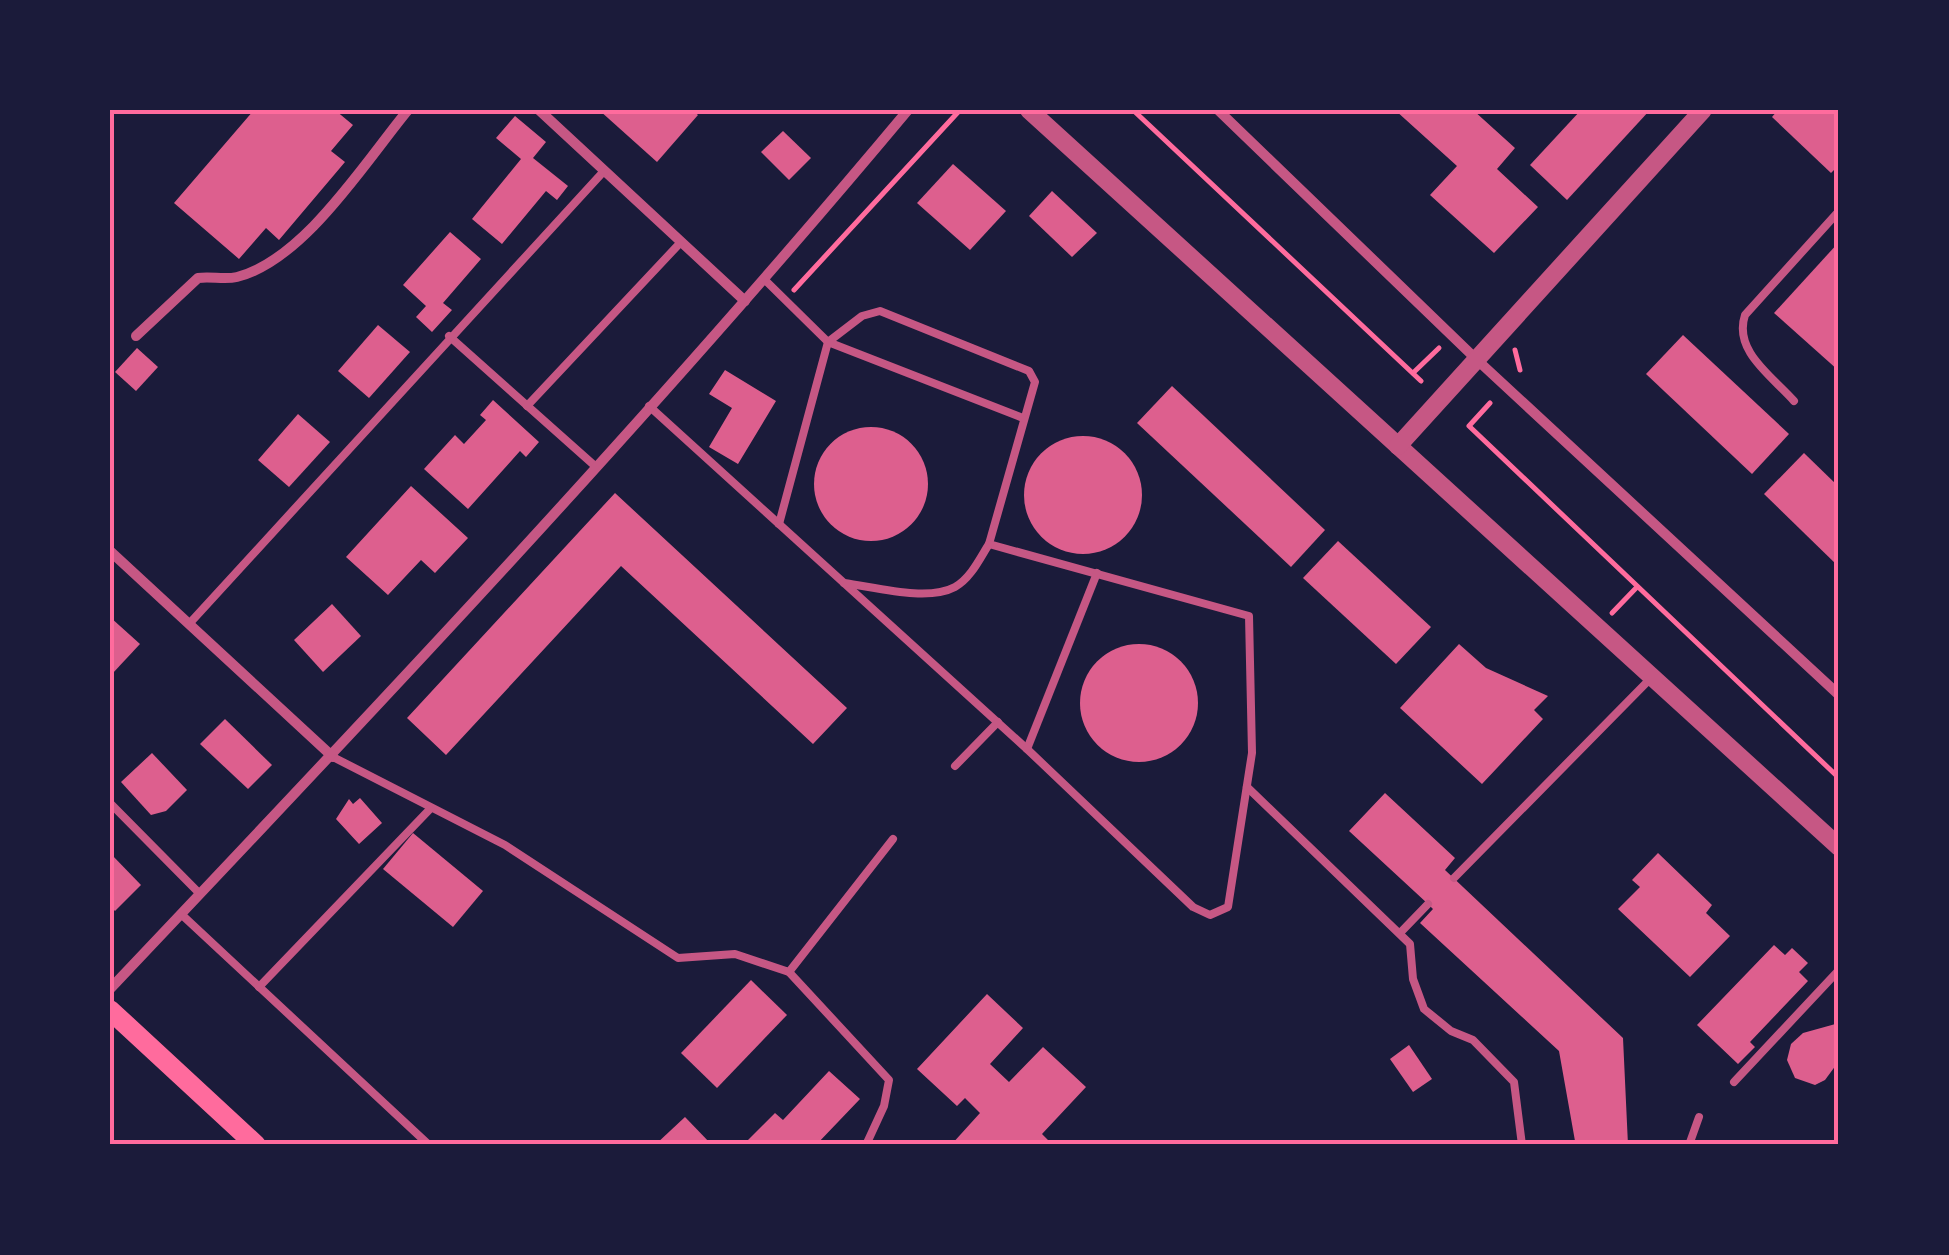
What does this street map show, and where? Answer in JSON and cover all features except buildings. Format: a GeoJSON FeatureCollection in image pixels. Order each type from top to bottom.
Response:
{"type":"FeatureCollection","features":[{"type":"Feature","properties":{"kind":"main road"},"geometry":{"type":"LineString","coordinates":[[110,1010],[256,1145]]}},
{"type":"Feature","properties":{"kind":"street"},"geometry":{"type":"LineString","coordinates":[[136,336],[198,278],[239,276],[279,258],[319,218],[408,110]]}},
{"type":"Feature","properties":{"kind":"street"},"geometry":{"type":"LineString","coordinates":[[539,110],[746,301]]}},
{"type":"Feature","properties":{"kind":"street"},"geometry":{"type":"LineString","coordinates":[[110,989],[333,757],[766,280],[908,110]]}},
{"type":"Feature","properties":{"kind":"street"},"geometry":{"type":"LineString","coordinates":[[1029,110],[1839,847]]}},
{"type":"Feature","properties":{"kind":"street"},"geometry":{"type":"LineString","coordinates":[[1218,110],[1475,358],[1839,695]]}},
{"type":"Feature","properties":{"kind":"street"},"geometry":{"type":"LineString","coordinates":[[1398,446],[1703,110]]}},
{"type":"Feature","properties":{"kind":"street"},"geometry":{"type":"LineString","coordinates":[[110,550],[333,757]]}},
{"type":"Feature","properties":{"kind":"lane"},"geometry":{"type":"LineString","coordinates":[[189,624],[448,336],[604,171]]}},
{"type":"Feature","properties":{"kind":"lane"},"geometry":{"type":"LineString","coordinates":[[1794,400],[1743,345],[1740,328],[1745,315],[1839,211]]}},
{"type":"Feature","properties":{"kind":"lane"},"geometry":{"type":"LineString","coordinates":[[527,406],[681,242]]}},
{"type":"Feature","properties":{"kind":"lane"},"geometry":{"type":"LineString","coordinates":[[766,280],[828,342],[1023,418]]}},
{"type":"Feature","properties":{"kind":"lane"},"geometry":{"type":"LineString","coordinates":[[778,524],[828,342],[862,316],[880,311],[1029,371],[1035,382],[990,544],[971,572],[954,588],[927,592],[844,584]]}},
{"type":"Feature","properties":{"kind":"lane"},"geometry":{"type":"LineString","coordinates":[[448,336],[595,466]]}},
{"type":"Feature","properties":{"kind":"lane"},"geometry":{"type":"LineString","coordinates":[[650,406],[998,722],[1192,908],[1210,915],[1228,907],[1252,753],[1249,616],[990,544]]}},
{"type":"Feature","properties":{"kind":"lane"},"geometry":{"type":"LineString","coordinates":[[1027,749],[1096,574]]}},
{"type":"Feature","properties":{"kind":"lane"},"geometry":{"type":"LineString","coordinates":[[1454,878],[1652,677]]}},
{"type":"Feature","properties":{"kind":"lane"},"geometry":{"type":"LineString","coordinates":[[955,766],[998,722]]}},
{"type":"Feature","properties":{"kind":"lane"},"geometry":{"type":"LineString","coordinates":[[333,757],[505,845],[678,958],[735,954],[790,972],[890,1080],[884,1106],[866,1145]]}},
{"type":"Feature","properties":{"kind":"lane"},"geometry":{"type":"LineString","coordinates":[[1247,787],[1410,944],[1414,979],[1424,1008],[1451,1031],[1473,1040],[1514,1082],[1522,1145]]}},
{"type":"Feature","properties":{"kind":"lane"},"geometry":{"type":"LineString","coordinates":[[110,804],[200,894]]}},
{"type":"Feature","properties":{"kind":"lane"},"geometry":{"type":"LineString","coordinates":[[258,987],[430,809]]}},
{"type":"Feature","properties":{"kind":"lane"},"geometry":{"type":"LineString","coordinates":[[790,972],[893,839]]}},
{"type":"Feature","properties":{"kind":"lane"},"geometry":{"type":"LineString","coordinates":[[1400,933],[1428,904]]}},
{"type":"Feature","properties":{"kind":"lane"},"geometry":{"type":"LineString","coordinates":[[180,914],[429,1145]]}},
{"type":"Feature","properties":{"kind":"lane"},"geometry":{"type":"LineString","coordinates":[[1734,1082],[1839,970]]}},
{"type":"Feature","properties":{"kind":"lane"},"geometry":{"type":"LineString","coordinates":[[1689,1145],[1699,1117]]}},
{"type":"Feature","properties":{"kind":"path"},"geometry":{"type":"LineString","coordinates":[[785,300],[960,110]]}},
{"type":"Feature","properties":{"kind":"path"},"geometry":{"type":"LineString","coordinates":[[1133,110],[1421,380]]}},
{"type":"Feature","properties":{"kind":"path"},"geometry":{"type":"LineString","coordinates":[[1517,343],[1513,355],[1520,370]]}},
{"type":"Feature","properties":{"kind":"path"},"geometry":{"type":"LineString","coordinates":[[1413,373],[1439,348]]}},
{"type":"Feature","properties":{"kind":"path"},"geometry":{"type":"LineString","coordinates":[[1490,403],[1470,426],[1839,778]]}},
{"type":"Feature","properties":{"kind":"path"},"geometry":{"type":"LineString","coordinates":[[1612,613],[1636,587]]}}]}
